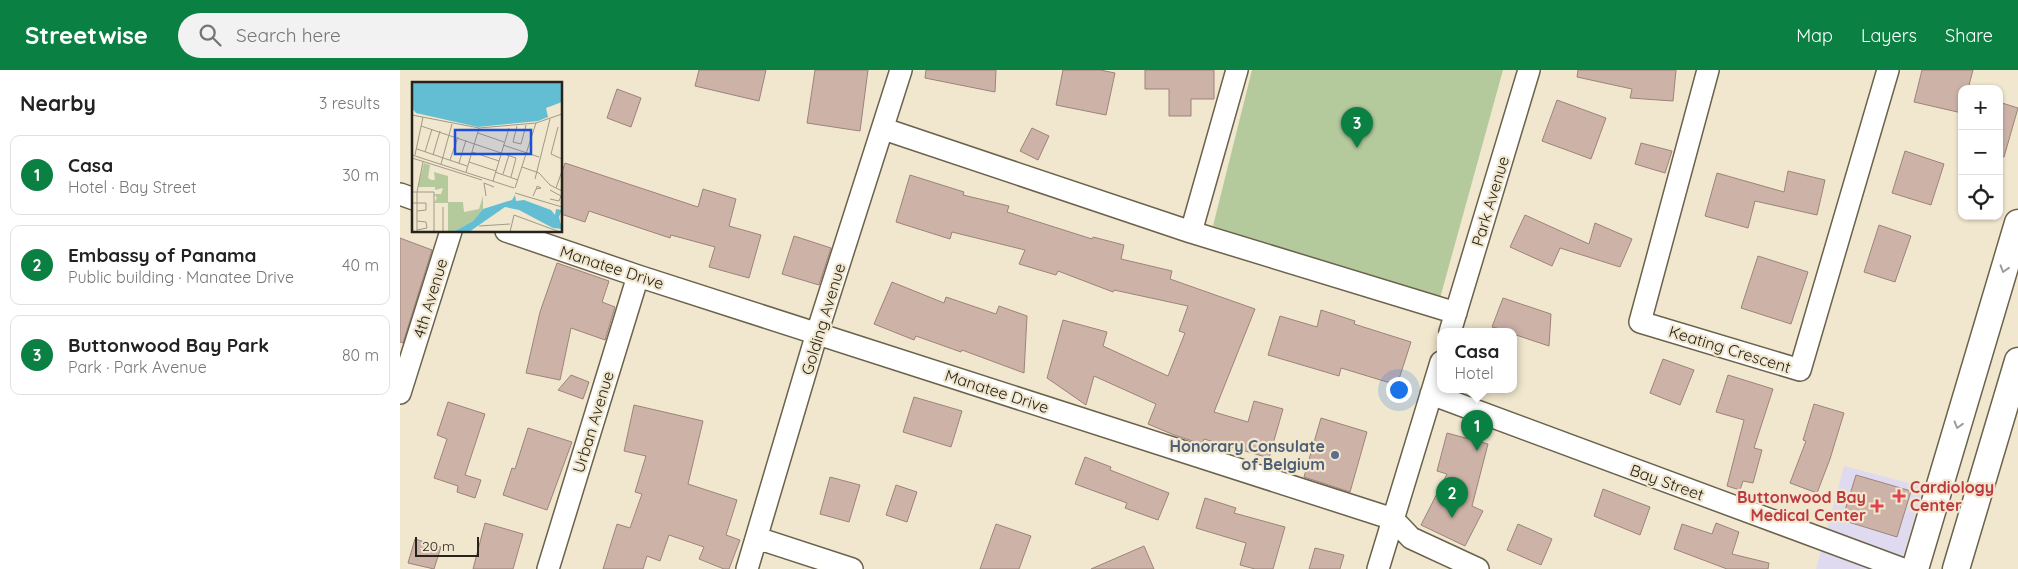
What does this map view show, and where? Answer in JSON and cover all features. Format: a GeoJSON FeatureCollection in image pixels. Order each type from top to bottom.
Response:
{"type":"FeatureCollection","features":[{"type":"Feature","properties":{"kind":"street","name":"Golding Avenue"},"geometry":{"type":"LineString","coordinates":[[747,569],[818,333],[884,129],[901,70]]}},
{"type":"Feature","properties":{"kind":"street"},"geometry":{"type":"LineString","coordinates":[[1191,232],[1237,70]]}},
{"type":"Feature","properties":{"kind":"street","name":"Park Avenue"},"geometry":{"type":"LineString","coordinates":[[1453,323],[1529,70]]}},
{"type":"Feature","properties":{"kind":"street","name":"Keating Crescent"},"geometry":{"type":"LineString","coordinates":[[1708,70],[1640,322],[1800,370],[1888,70]]}},
{"type":"Feature","properties":{"kind":"street"},"geometry":{"type":"LineString","coordinates":[[884,129],[1191,232],[1453,323]]}},
{"type":"Feature","properties":{"kind":"street"},"geometry":{"type":"LineString","coordinates":[[400,194],[412,198]]}},
{"type":"Feature","properties":{"kind":"street"},"geometry":{"type":"LineString","coordinates":[[1915,569],[2018,223]]}},
{"type":"Feature","properties":{"kind":"street","name":"4th Avenue"},"geometry":{"type":"LineString","coordinates":[[400,393],[450,232]]}},
{"type":"Feature","properties":{"kind":"street","name":"Manatee Drive"},"geometry":{"type":"LineString","coordinates":[[509,232],[638,276],[1393,519],[1411,538],[1478,569]]}},
{"type":"Feature","properties":{"kind":"street","name":"Urban Avenue"},"geometry":{"type":"LineString","coordinates":[[548,569],[638,276]]}},
{"type":"Feature","properties":{"kind":"street"},"geometry":{"type":"LineString","coordinates":[[1956,569],[2018,361]]}},
{"type":"Feature","properties":{"kind":"street"},"geometry":{"type":"LineString","coordinates":[[1378,569],[1437,375]]}},
{"type":"Feature","properties":{"kind":"street","name":"Bay Street"},"geometry":{"type":"LineString","coordinates":[[1431,394],[1903,569]]}},
{"type":"Feature","properties":{"kind":"street"},"geometry":{"type":"LineString","coordinates":[[756,538],[852,569]]}},
{"type":"Feature","properties":{"kind":"shaded area"},"geometry":{"type":"Polygon","coordinates":[[[1844,466],[1924,487],[1899,569],[1816,569],[1844,466]]]}},
{"type":"Feature","properties":{"kind":"green space"},"geometry":{"type":"Polygon","coordinates":[[[1252,70],[1503,70],[1439,302],[1213,226],[1252,70]]]}},
{"type":"Feature","properties":{"kind":"building"},"geometry":{"type":"Polygon","coordinates":[[[699,70],[766,70],[759,101],[695,86],[699,70]]]}},
{"type":"Feature","properties":{"kind":"building"},"geometry":{"type":"Polygon","coordinates":[[[815,70],[868,70],[860,131],[807,123],[815,70]]]}},
{"type":"Feature","properties":{"kind":"building"},"geometry":{"type":"Polygon","coordinates":[[[926,70],[996,70],[995,92],[925,78],[926,70]]]}},
{"type":"Feature","properties":{"kind":"building"},"geometry":{"type":"Polygon","coordinates":[[[1063,70],[1100,70],[1115,73],[1106,115],[1056,105],[1063,70]]]}},
{"type":"Feature","properties":{"kind":"building"},"geometry":{"type":"Polygon","coordinates":[[[1145,70],[1214,70],[1214,99],[1191,99],[1191,116],[1169,116],[1169,89],[1145,89],[1145,70]]]}},
{"type":"Feature","properties":{"kind":"building"},"geometry":{"type":"Polygon","coordinates":[[[1578,70],[1676,70],[1673,101],[1630,98],[1632,89],[1577,77],[1578,70]]]}},
{"type":"Feature","properties":{"kind":"building"},"geometry":{"type":"Polygon","coordinates":[[[1922,70],[1973,70],[1969,85],[1958,85],[1958,112],[1914,102],[1922,70]]]}},
{"type":"Feature","properties":{"kind":"building"},"geometry":{"type":"Polygon","coordinates":[[[617,89],[641,98],[631,127],[607,118],[617,89]]]}},
{"type":"Feature","properties":{"kind":"building"},"geometry":{"type":"Polygon","coordinates":[[[1557,100],[1606,118],[1591,159],[1542,141],[1557,100]]]}},
{"type":"Feature","properties":{"kind":"building"},"geometry":{"type":"Polygon","coordinates":[[[2003,103],[2018,108],[2003,157],[2003,103]]]}},
{"type":"Feature","properties":{"kind":"building"},"geometry":{"type":"Polygon","coordinates":[[[1032,128],[1049,136],[1038,160],[1020,151],[1032,128]]]}},
{"type":"Feature","properties":{"kind":"building"},"geometry":{"type":"Polygon","coordinates":[[[1641,143],[1672,151],[1665,173],[1635,164],[1641,143]]]}},
{"type":"Feature","properties":{"kind":"building"},"geometry":{"type":"Polygon","coordinates":[[[1905,151],[1944,164],[1931,205],[1892,193],[1905,151]]]}},
{"type":"Feature","properties":{"kind":"building"},"geometry":{"type":"Polygon","coordinates":[[[565,163],[698,207],[703,189],[736,199],[729,226],[761,235],[749,278],[709,267],[715,247],[671,235],[670,238],[589,211],[585,222],[562,214],[562,172],[565,163]]]}},
{"type":"Feature","properties":{"kind":"building"},"geometry":{"type":"Polygon","coordinates":[[[1788,171],[1825,180],[1817,215],[1755,201],[1748,228],[1705,216],[1717,173],[1784,192],[1788,171]]]}},
{"type":"Feature","properties":{"kind":"building"},"geometry":{"type":"Polygon","coordinates":[[[910,175],[964,192],[963,195],[1009,206],[1007,212],[1092,239],[1093,237],[1124,245],[1121,259],[1172,271],[1170,279],[1255,309],[1214,412],[1248,422],[1254,401],[1283,409],[1269,458],[1204,439],[1202,444],[1148,424],[1156,404],[1094,376],[1086,405],[1047,378],[1063,320],[1107,332],[1103,346],[1168,376],[1185,333],[1179,331],[1188,306],[1114,290],[1113,292],[1058,271],[1056,275],[1019,264],[1025,250],[952,232],[950,239],[896,222],[910,175]]]}},
{"type":"Feature","properties":{"kind":"building"},"geometry":{"type":"Polygon","coordinates":[[[1525,215],[1589,244],[1595,223],[1632,239],[1620,267],[1560,248],[1552,266],[1510,247],[1525,215]]]}},
{"type":"Feature","properties":{"kind":"building"},"geometry":{"type":"Polygon","coordinates":[[[1879,225],[1911,236],[1895,282],[1864,272],[1879,225]]]}},
{"type":"Feature","properties":{"kind":"building"},"geometry":{"type":"Polygon","coordinates":[[[794,236],[831,248],[819,285],[782,274],[794,236]]]}},
{"type":"Feature","properties":{"kind":"building"},"geometry":{"type":"Polygon","coordinates":[[[400,238],[432,250],[403,343],[400,342],[400,238]]]}},
{"type":"Feature","properties":{"kind":"building"},"geometry":{"type":"Polygon","coordinates":[[[1758,256],[1808,272],[1791,324],[1741,308],[1758,256]]]}},
{"type":"Feature","properties":{"kind":"building"},"geometry":{"type":"Polygon","coordinates":[[[557,263],[609,281],[602,302],[615,307],[605,340],[571,328],[560,380],[526,373],[540,312],[557,263]]]}},
{"type":"Feature","properties":{"kind":"building"},"geometry":{"type":"Polygon","coordinates":[[[892,282],[944,303],[946,297],[996,314],[999,306],[1027,316],[1024,373],[962,350],[961,352],[916,336],[914,340],[874,324],[892,282]]]}},
{"type":"Feature","properties":{"kind":"building"},"geometry":{"type":"Polygon","coordinates":[[[1503,298],[1551,314],[1549,346],[1517,335],[1517,328],[1492,327],[1503,298]]]}},
{"type":"Feature","properties":{"kind":"building"},"geometry":{"type":"Polygon","coordinates":[[[1321,310],[1355,321],[1354,324],[1411,342],[1397,385],[1341,368],[1339,376],[1268,355],[1280,316],[1317,327],[1321,310]]]}},
{"type":"Feature","properties":{"kind":"building"},"geometry":{"type":"Polygon","coordinates":[[[1663,359],[1694,370],[1680,405],[1650,393],[1663,359]]]}},
{"type":"Feature","properties":{"kind":"building"},"geometry":{"type":"Polygon","coordinates":[[[571,375],[589,382],[583,399],[558,390],[571,375]]]}},
{"type":"Feature","properties":{"kind":"building"},"geometry":{"type":"Polygon","coordinates":[[[1728,375],[1773,389],[1754,448],[1762,450],[1753,483],[1743,481],[1740,490],[1727,486],[1744,420],[1716,412],[1728,375]]]}},
{"type":"Feature","properties":{"kind":"building"},"geometry":{"type":"Polygon","coordinates":[[[914,397],[962,411],[951,447],[903,432],[914,397]]]}},
{"type":"Feature","properties":{"kind":"building"},"geometry":{"type":"Polygon","coordinates":[[[448,402],[485,414],[465,475],[481,480],[475,498],[457,492],[458,486],[434,478],[447,439],[437,435],[448,402]]]}},
{"type":"Feature","properties":{"kind":"building"},"geometry":{"type":"Polygon","coordinates":[[[1814,404],[1844,413],[1817,493],[1790,483],[1806,441],[1803,440],[1814,404]]]}},
{"type":"Feature","properties":{"kind":"building"},"geometry":{"type":"Polygon","coordinates":[[[634,405],[703,421],[688,484],[737,500],[726,535],[740,540],[729,569],[724,569],[699,559],[704,547],[669,535],[660,561],[647,556],[643,569],[603,569],[617,524],[630,528],[642,494],[635,492],[646,456],[624,451],[634,405]]]}},
{"type":"Feature","properties":{"kind":"building","name":"Honorary Consulate of Belgium"},"geometry":{"type":"Polygon","coordinates":[[[1321,418],[1367,432],[1350,492],[1304,477],[1321,418]]]}},
{"type":"Feature","properties":{"kind":"building"},"geometry":{"type":"Polygon","coordinates":[[[528,428],[572,442],[547,510],[503,495],[512,468],[515,469],[528,428]]]}},
{"type":"Feature","properties":{"kind":"building"},"geometry":{"type":"Polygon","coordinates":[[[1447,433],[1488,444],[1472,506],[1483,511],[1465,546],[1421,525],[1447,474],[1437,471],[1447,433]]]}},
{"type":"Feature","properties":{"kind":"building"},"geometry":{"type":"Polygon","coordinates":[[[1085,457],[1111,467],[1110,470],[1169,493],[1158,520],[1125,508],[1127,503],[1075,484],[1085,457]]]}},
{"type":"Feature","properties":{"kind":"building","name":"Buttonwood Bay Medical Center"},"geometry":{"type":"Polygon","coordinates":[[[1856,475],[1911,491],[1897,537],[1842,520],[1856,475]]]}},
{"type":"Feature","properties":{"kind":"building"},"geometry":{"type":"Polygon","coordinates":[[[830,477],[860,485],[849,522],[820,514],[830,477]]]}},
{"type":"Feature","properties":{"kind":"building"},"geometry":{"type":"Polygon","coordinates":[[[896,485],[917,492],[907,522],[886,515],[896,485]]]}},
{"type":"Feature","properties":{"kind":"building"},"geometry":{"type":"Polygon","coordinates":[[[1603,489],[1650,507],[1640,535],[1594,516],[1603,489]]]}},
{"type":"Feature","properties":{"kind":"building"},"geometry":{"type":"Polygon","coordinates":[[[1205,498],[1236,508],[1234,513],[1285,527],[1273,569],[1255,569],[1240,565],[1246,543],[1196,528],[1205,498]]]}},
{"type":"Feature","properties":{"kind":"building"},"geometry":{"type":"Polygon","coordinates":[[[485,523],[523,534],[513,569],[473,569],[485,523]]]}},
{"type":"Feature","properties":{"kind":"building"},"geometry":{"type":"Polygon","coordinates":[[[1716,523],[1739,532],[1732,554],[1769,563],[1768,569],[1727,569],[1674,549],[1682,524],[1712,534],[1716,523]]]}},
{"type":"Feature","properties":{"kind":"building"},"geometry":{"type":"Polygon","coordinates":[[[996,524],[1031,536],[1019,569],[980,569],[996,524]]]}},
{"type":"Feature","properties":{"kind":"building"},"geometry":{"type":"Polygon","coordinates":[[[1518,524],[1552,539],[1541,565],[1507,550],[1518,524]]]}},
{"type":"Feature","properties":{"kind":"building"},"geometry":{"type":"Polygon","coordinates":[[[415,539],[441,547],[434,569],[408,563],[415,539]]]}},
{"type":"Feature","properties":{"kind":"building"},"geometry":{"type":"Polygon","coordinates":[[[1144,546],[1154,569],[1091,569],[1144,546]]]}},
{"type":"Feature","properties":{"kind":"building"},"geometry":{"type":"Polygon","coordinates":[[[1315,548],[1344,555],[1340,569],[1309,569],[1315,548]]]}},
{"type":"Feature","properties":{"kind":"place","name":"Buttonwood Bay Park"},"geometry":{"type":"Point","coordinates":[1357,148]}},
{"type":"Feature","properties":{"kind":"place","name":"Casa"},"geometry":{"type":"Point","coordinates":[1477,451]}},
{"type":"Feature","properties":{"kind":"place","name":"Honorary Consulate of Belgium"},"geometry":{"type":"Point","coordinates":[1335,455]}},
{"type":"Feature","properties":{"kind":"place","name":"Cardiology Center"},"geometry":{"type":"Point","coordinates":[1899,496]}},
{"type":"Feature","properties":{"kind":"place","name":"Buttonwood Bay Medical Center"},"geometry":{"type":"Point","coordinates":[1877,506]}},
{"type":"Feature","properties":{"kind":"place","name":"Embassy of Panama"},"geometry":{"type":"Point","coordinates":[1452,518]}}]}
